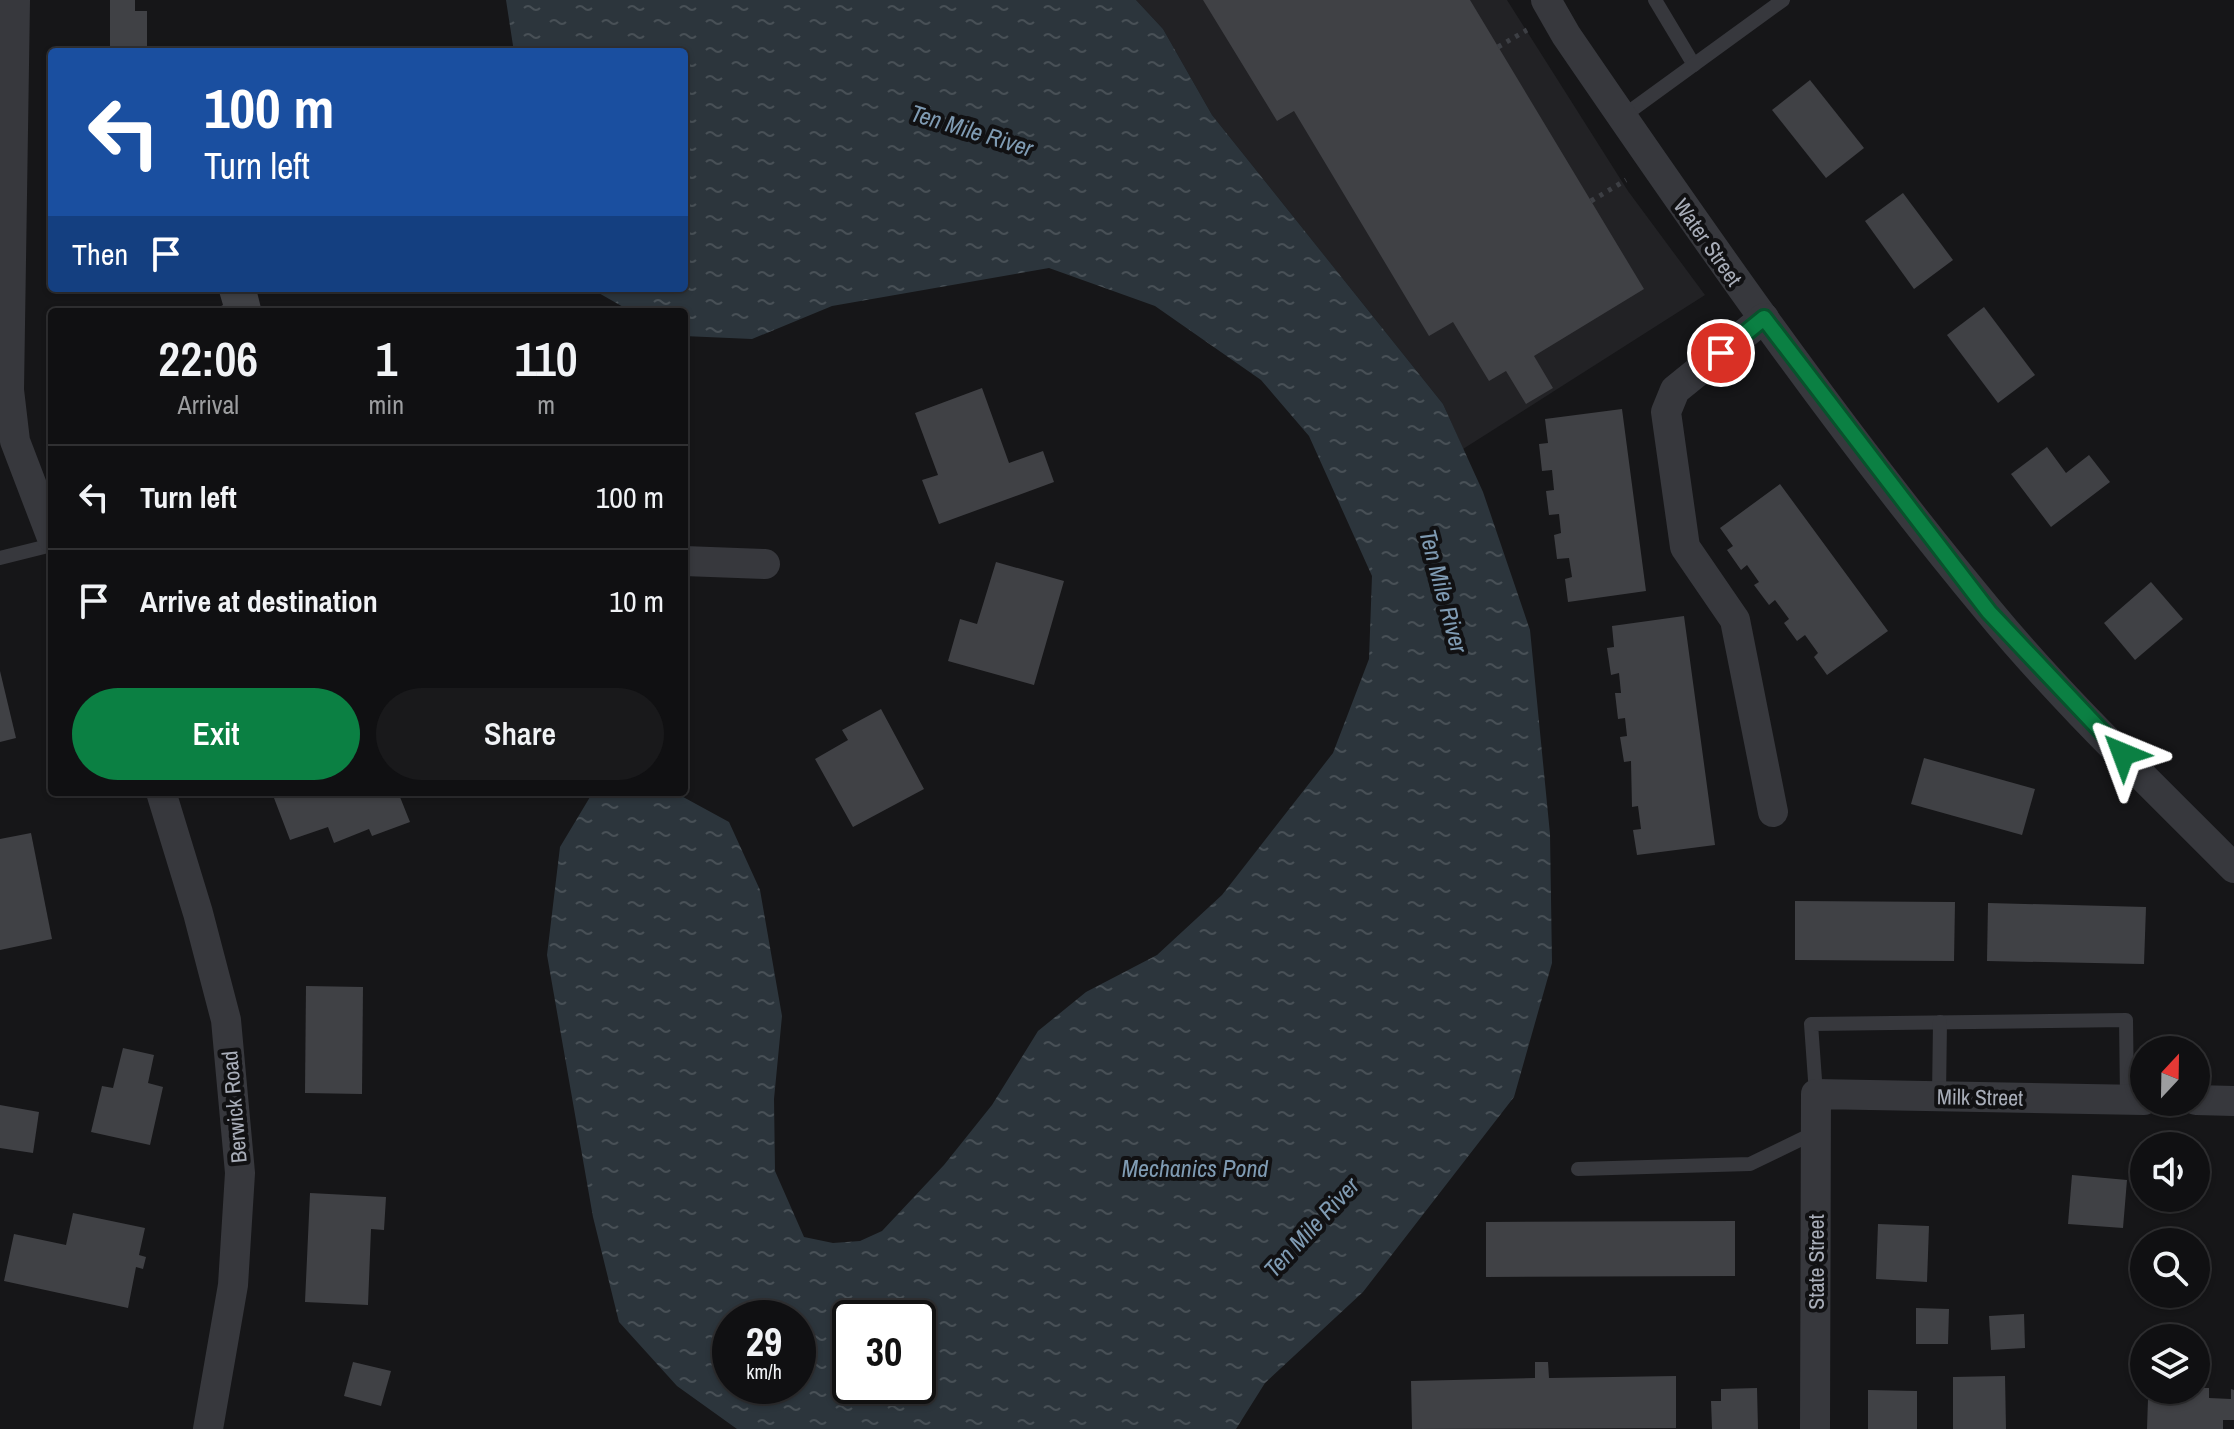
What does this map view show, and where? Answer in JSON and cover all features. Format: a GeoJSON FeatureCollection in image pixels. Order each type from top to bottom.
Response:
{"type":"FeatureCollection","features":[{"type":"Feature","properties":{"kind":"street"},"geometry":{"type":"LineString","coordinates":[[15,0],[9,390],[15,441],[48,528]]}},
{"type":"Feature","properties":{"kind":"street","name":"Water Street"},"geometry":{"type":"LineString","coordinates":[[1546,0],[1622,117],[1764,318],[1989,612],[2234,868]]}},
{"type":"Feature","properties":{"kind":"street"},"geometry":{"type":"LineString","coordinates":[[1764,318],[1675,390],[1666,412],[1685,547],[1735,620],[1773,812]]}},
{"type":"Feature","properties":{"kind":"street"},"geometry":{"type":"LineString","coordinates":[[688,561],[765,564]]}},
{"type":"Feature","properties":{"kind":"street","name":"Berwick Road"},"geometry":{"type":"LineString","coordinates":[[162,796],[226,1020],[240,1173],[233,1285],[208,1429]]}},
{"type":"Feature","properties":{"kind":"street","name":"Milk Street"},"geometry":{"type":"LineString","coordinates":[[1816,1094],[2130,1099]]}},
{"type":"Feature","properties":{"kind":"street","name":"State Street"},"geometry":{"type":"LineString","coordinates":[[1815,1429],[1816,1094]]}},
{"type":"Feature","properties":{"kind":"street"},"geometry":{"type":"LineString","coordinates":[[2210,1100],[2234,1101]]}},
{"type":"Feature","properties":{"kind":"lane"},"geometry":{"type":"LineString","coordinates":[[1655,0],[1694,65]]}},
{"type":"Feature","properties":{"kind":"lane"},"geometry":{"type":"LineString","coordinates":[[1622,117],[1783,0]]}},
{"type":"Feature","properties":{"kind":"lane"},"geometry":{"type":"LineString","coordinates":[[0,558],[48,546]]}},
{"type":"Feature","properties":{"kind":"lane"},"geometry":{"type":"LineString","coordinates":[[1816,1094],[1811,1024],[2126,1020],[2130,1055]]}},
{"type":"Feature","properties":{"kind":"lane"},"geometry":{"type":"LineString","coordinates":[[1939,1096],[1940,1022]]}},
{"type":"Feature","properties":{"kind":"lane"},"geometry":{"type":"LineString","coordinates":[[1578,1169],[1750,1164],[1816,1132]]}},
{"type":"Feature","properties":{"kind":"path"},"geometry":{"type":"LineString","coordinates":[[1498,47],[1532,28]]}},
{"type":"Feature","properties":{"kind":"path"},"geometry":{"type":"LineString","coordinates":[[1591,201],[1627,179]]}},
{"type":"Feature","properties":{"kind":"shaded area"},"geometry":{"type":"Polygon","coordinates":[[[1136,0],[1507,0],[1628,191],[1705,295],[1463,449],[1443,404],[1212,115],[1163,29],[1136,0]]]}},
{"type":"Feature","properties":{"kind":"water","name":"Mechanics Pond"},"geometry":{"type":"Polygon","coordinates":[[[506,0],[1136,0],[1163,29],[1212,115],[1443,404],[1483,492],[1530,630],[1550,834],[1552,963],[1514,1097],[1363,1292],[1265,1383],[1236,1429],[737,1429],[677,1386],[619,1322],[593,1217],[547,955],[560,847],[591,796],[681,796],[729,822],[760,890],[782,1016],[774,1099],[775,1171],[804,1237],[833,1243],[860,1241],[882,1231],[944,1165],[992,1105],[1038,1031],[1086,992],[1157,955],[1222,895],[1333,753],[1369,659],[1372,576],[1309,436],[1261,380],[1155,306],[1049,268],[832,306],[752,339],[688,336],[688,308],[625,308],[597,292],[688,292],[688,48],[513,48],[506,0]]]}},
{"type":"Feature","properties":{"kind":"building"},"geometry":{"type":"Polygon","coordinates":[[[110,0],[135,0],[135,11],[147,11],[147,48],[110,48],[110,0]]]}},
{"type":"Feature","properties":{"kind":"building"},"geometry":{"type":"Polygon","coordinates":[[[1203,0],[1470,0],[1644,289],[1534,356],[1553,388],[1526,404],[1506,371],[1489,381],[1453,322],[1429,336],[1294,111],[1277,121],[1203,0]]]}},
{"type":"Feature","properties":{"kind":"building"},"geometry":{"type":"Polygon","coordinates":[[[1810,80],[1864,148],[1826,178],[1772,110],[1810,80]]]}},
{"type":"Feature","properties":{"kind":"building"},"geometry":{"type":"Polygon","coordinates":[[[1903,193],[1953,260],[1914,289],[1865,221],[1903,193]]]}},
{"type":"Feature","properties":{"kind":"building"},"geometry":{"type":"Polygon","coordinates":[[[219,292],[257,292],[261,308],[217,308],[223,305],[219,292]]]}},
{"type":"Feature","properties":{"kind":"building"},"geometry":{"type":"Polygon","coordinates":[[[1984,307],[2035,375],[1998,403],[1947,335],[1984,307]]]}},
{"type":"Feature","properties":{"kind":"building"},"geometry":{"type":"Polygon","coordinates":[[[982,388],[1009,463],[1043,451],[1054,482],[939,524],[922,480],[938,475],[915,413],[982,388]]]}},
{"type":"Feature","properties":{"kind":"building"},"geometry":{"type":"Polygon","coordinates":[[[1622,409],[1646,591],[1568,602],[1565,579],[1572,577],[1569,558],[1557,559],[1554,535],[1561,533],[1559,514],[1549,515],[1546,491],[1554,490],[1552,470],[1542,471],[1539,444],[1548,443],[1545,419],[1622,409]]]}},
{"type":"Feature","properties":{"kind":"building"},"geometry":{"type":"Polygon","coordinates":[[[2047,447],[2066,473],[2089,455],[2110,482],[2051,527],[2011,474],[2047,447]]]}},
{"type":"Feature","properties":{"kind":"building"},"geometry":{"type":"Polygon","coordinates":[[[1780,484],[1888,631],[1827,675],[1814,657],[1818,653],[1805,635],[1797,641],[1784,623],[1789,619],[1775,600],[1769,605],[1754,585],[1759,582],[1747,565],[1741,570],[1727,550],[1733,546],[1720,528],[1780,484]]]}},
{"type":"Feature","properties":{"kind":"building"},"geometry":{"type":"Polygon","coordinates":[[[996,562],[1064,581],[1034,685],[948,661],[960,619],[977,624],[996,562]]]}},
{"type":"Feature","properties":{"kind":"building"},"geometry":{"type":"Polygon","coordinates":[[[2151,582],[2183,619],[2135,660],[2104,623],[2151,582]]]}},
{"type":"Feature","properties":{"kind":"building"},"geometry":{"type":"Polygon","coordinates":[[[1684,616],[1715,845],[1637,855],[1633,830],[1641,829],[1638,806],[1632,807],[1631,761],[1624,762],[1620,737],[1627,736],[1625,718],[1618,719],[1615,693],[1621,693],[1619,673],[1611,675],[1607,648],[1614,647],[1612,626],[1684,616]]]}},
{"type":"Feature","properties":{"kind":"building"},"geometry":{"type":"Polygon","coordinates":[[[0,671],[16,738],[0,742],[0,671]]]}},
{"type":"Feature","properties":{"kind":"building"},"geometry":{"type":"Polygon","coordinates":[[[881,709],[924,789],[853,827],[815,759],[848,740],[842,730],[881,709]]]}},
{"type":"Feature","properties":{"kind":"building"},"geometry":{"type":"Polygon","coordinates":[[[1924,758],[2035,789],[2022,835],[1911,804],[1924,758]]]}},
{"type":"Feature","properties":{"kind":"building"},"geometry":{"type":"Polygon","coordinates":[[[400,796],[410,822],[372,836],[369,829],[334,843],[328,827],[290,840],[274,798],[400,796]]]}},
{"type":"Feature","properties":{"kind":"building"},"geometry":{"type":"Polygon","coordinates":[[[31,833],[52,939],[0,950],[0,839],[31,833]]]}},
{"type":"Feature","properties":{"kind":"building"},"geometry":{"type":"Polygon","coordinates":[[[1795,901],[1955,902],[1954,961],[1795,960],[1795,901]]]}},
{"type":"Feature","properties":{"kind":"building"},"geometry":{"type":"Polygon","coordinates":[[[1988,903],[2146,907],[2144,964],[1987,961],[1988,903]]]}},
{"type":"Feature","properties":{"kind":"building"},"geometry":{"type":"Polygon","coordinates":[[[306,986],[363,987],[362,1094],[305,1093],[306,986]]]}},
{"type":"Feature","properties":{"kind":"building"},"geometry":{"type":"Polygon","coordinates":[[[123,1048],[154,1055],[148,1083],[163,1087],[150,1145],[91,1132],[102,1086],[113,1088],[123,1048]]]}},
{"type":"Feature","properties":{"kind":"building"},"geometry":{"type":"Polygon","coordinates":[[[0,1105],[39,1112],[33,1153],[0,1148],[0,1105]]]}},
{"type":"Feature","properties":{"kind":"building"},"geometry":{"type":"Polygon","coordinates":[[[2072,1175],[2127,1180],[2123,1228],[2068,1224],[2072,1175]]]}},
{"type":"Feature","properties":{"kind":"building"},"geometry":{"type":"Polygon","coordinates":[[[310,1193],[386,1197],[384,1230],[371,1229],[368,1305],[305,1302],[310,1193]]]}},
{"type":"Feature","properties":{"kind":"building"},"geometry":{"type":"Polygon","coordinates":[[[73,1213],[145,1228],[139,1255],[146,1257],[143,1269],[136,1267],[128,1308],[4,1281],[14,1234],[66,1245],[73,1213]]]}},
{"type":"Feature","properties":{"kind":"building"},"geometry":{"type":"Polygon","coordinates":[[[1735,1221],[1735,1276],[1486,1277],[1486,1222],[1735,1221]]]}},
{"type":"Feature","properties":{"kind":"building"},"geometry":{"type":"Polygon","coordinates":[[[1878,1224],[1929,1226],[1927,1282],[1876,1279],[1878,1224]]]}},
{"type":"Feature","properties":{"kind":"building"},"geometry":{"type":"Polygon","coordinates":[[[1916,1308],[1949,1309],[1948,1344],[1916,1344],[1916,1308]]]}},
{"type":"Feature","properties":{"kind":"building"},"geometry":{"type":"Polygon","coordinates":[[[2024,1314],[2025,1348],[1991,1350],[1989,1316],[2024,1314]]]}},
{"type":"Feature","properties":{"kind":"building"},"geometry":{"type":"Polygon","coordinates":[[[353,1362],[391,1371],[381,1406],[344,1396],[353,1362]]]}},
{"type":"Feature","properties":{"kind":"building"},"geometry":{"type":"Polygon","coordinates":[[[1535,1362],[1548,1362],[1549,1378],[1676,1376],[1676,1428],[1412,1429],[1411,1381],[1535,1378],[1535,1362]]]}},
{"type":"Feature","properties":{"kind":"building"},"geometry":{"type":"Polygon","coordinates":[[[2005,1376],[2006,1429],[1953,1429],[1953,1377],[2005,1376]]]}},
{"type":"Feature","properties":{"kind":"building"},"geometry":{"type":"Polygon","coordinates":[[[1757,1388],[1758,1429],[1712,1429],[1711,1401],[1721,1401],[1721,1389],[1757,1388]]]}},
{"type":"Feature","properties":{"kind":"building"},"geometry":{"type":"Polygon","coordinates":[[[2231,1389],[2234,1390],[2234,1420],[2223,1420],[2223,1429],[2147,1429],[2148,1404],[2210,1404],[2210,1398],[2231,1399],[2231,1389]]]}},
{"type":"Feature","properties":{"kind":"building"},"geometry":{"type":"Polygon","coordinates":[[[1868,1390],[1917,1391],[1917,1429],[1868,1429],[1868,1390]]]}},
{"type":"Feature","properties":{"kind":"route"},"geometry":{"type":"LineString","coordinates":[[1721,353],[1764,318],[1989,612],[2123,754]]}},
{"type":"Feature","properties":{"kind":"water label","name":"Ten Mile River"},"geometry":{"type":"Point","coordinates":[972,130]}},
{"type":"Feature","properties":{"kind":"water label","name":"Ten Mile River"},"geometry":{"type":"Point","coordinates":[1444,591]}},
{"type":"Feature","properties":{"kind":"water label","name":"Ten Mile River"},"geometry":{"type":"Point","coordinates":[1311,1227]}}]}
